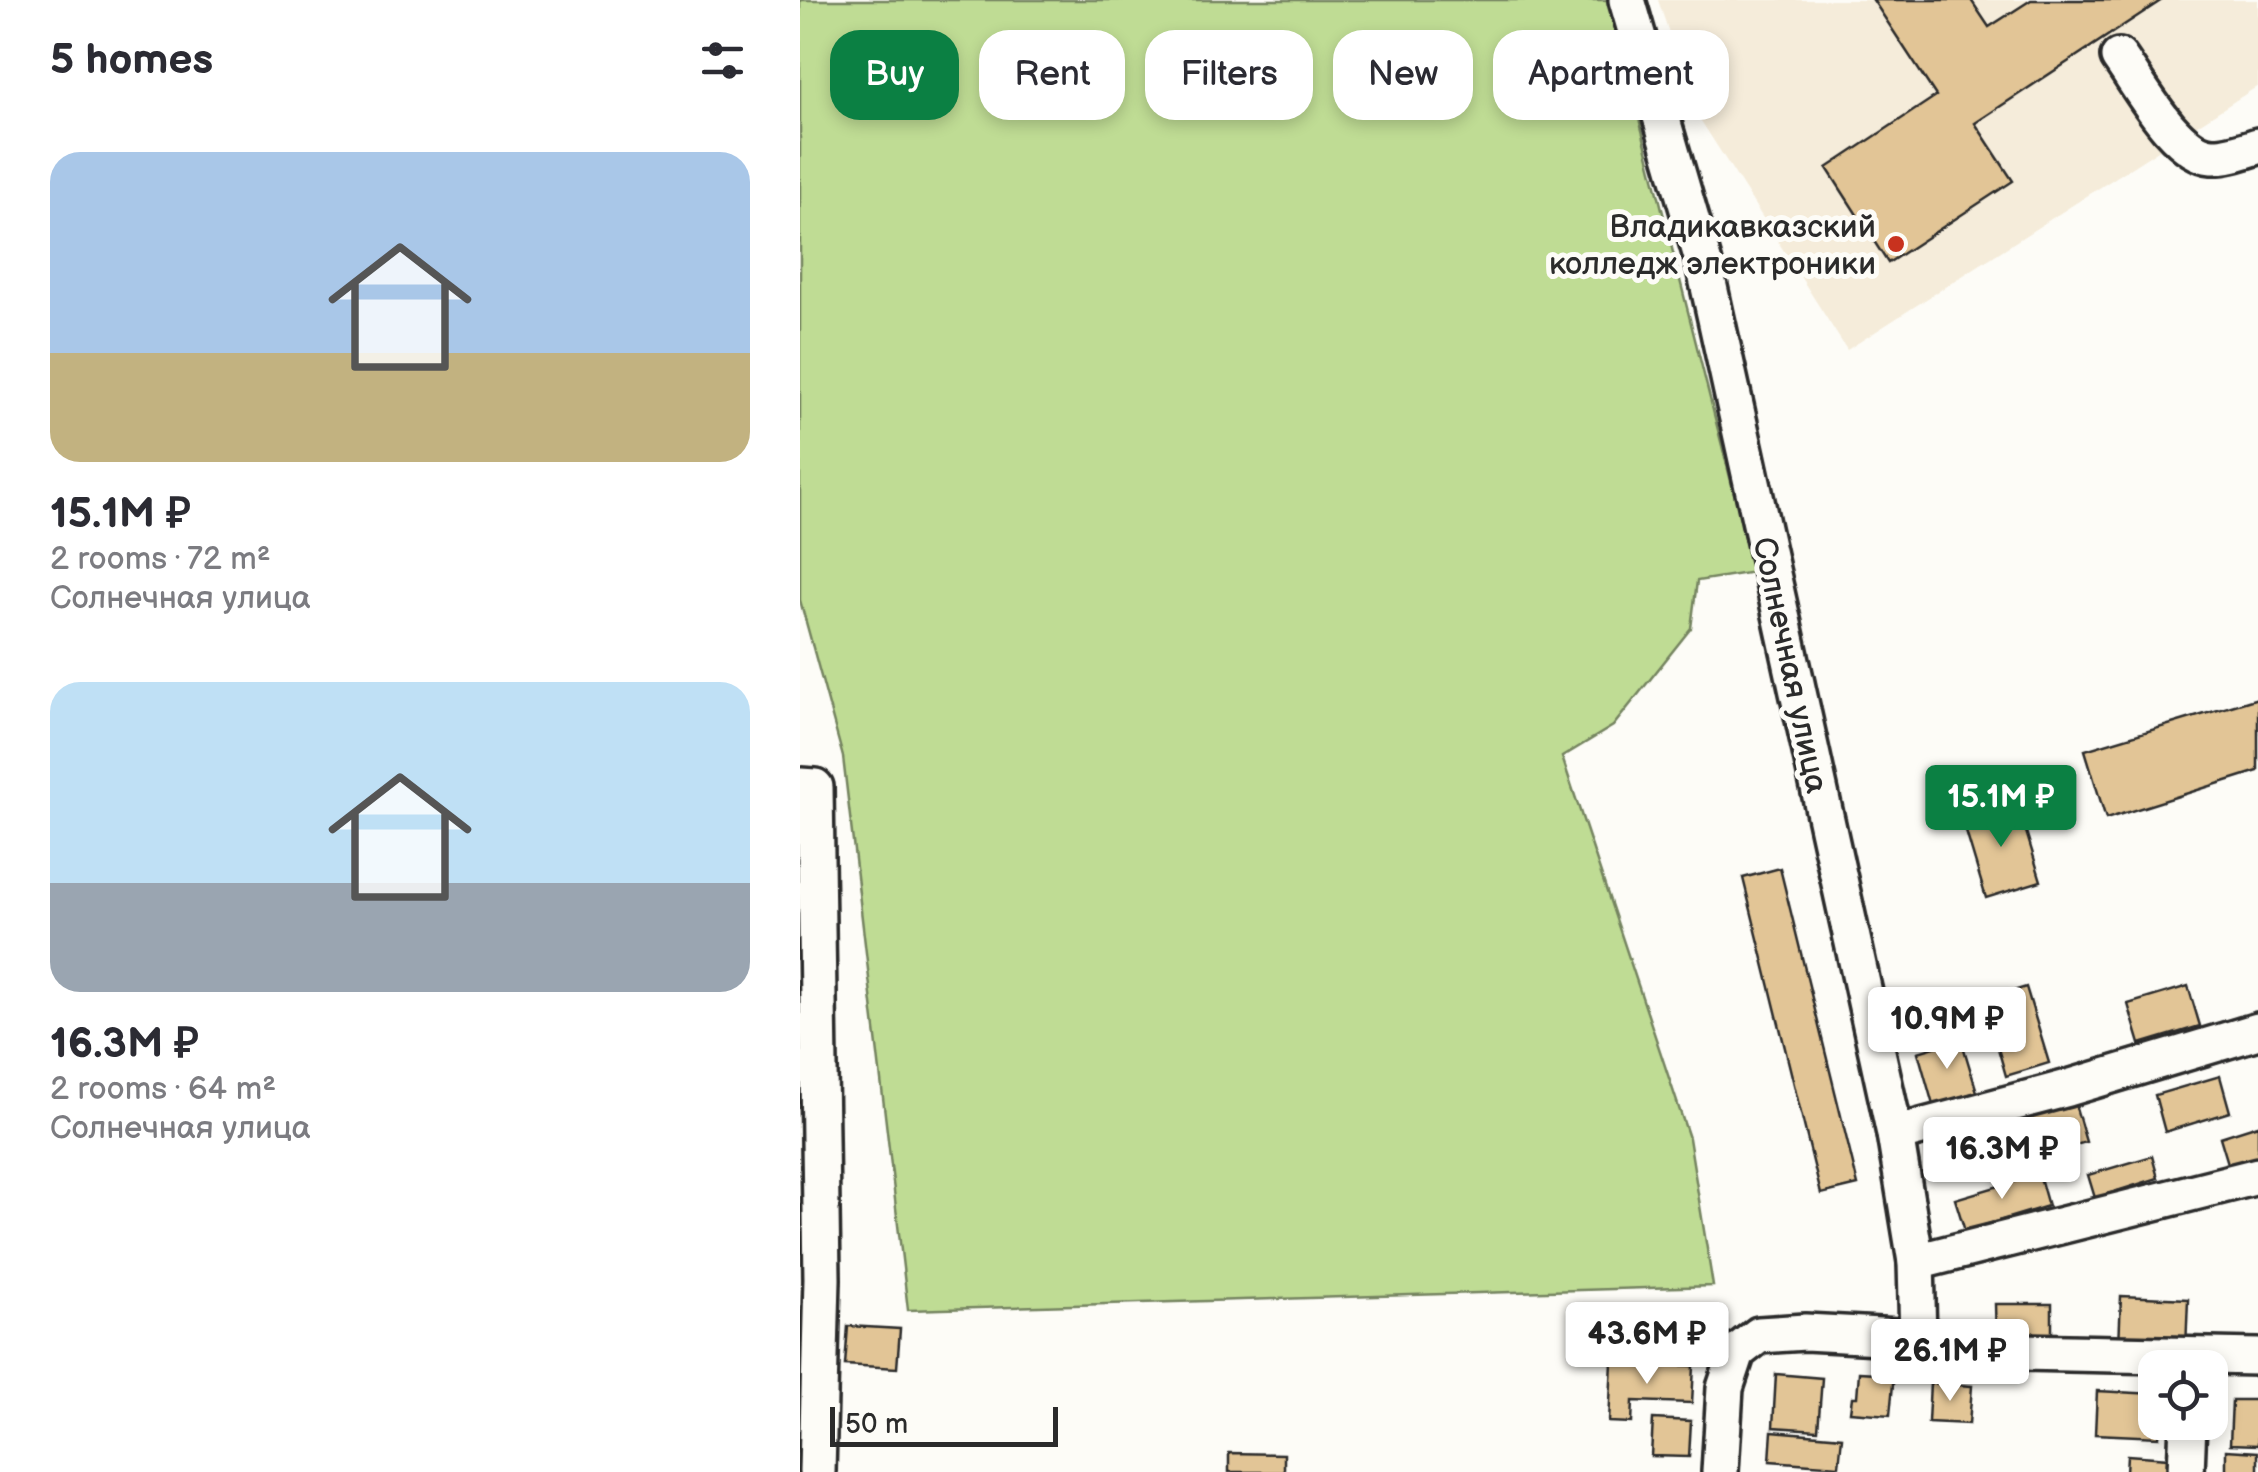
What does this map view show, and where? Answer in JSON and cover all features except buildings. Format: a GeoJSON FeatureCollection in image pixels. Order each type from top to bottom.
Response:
{"type":"FeatureCollection","features":[{"type":"Feature","properties":{"kind":"street","name":"Солнечная улица"},"geometry":{"type":"LineString","coordinates":[[1627,0],[1704,264],[1895,1134],[1916,1262],[1918,1338]]}},
{"type":"Feature","properties":{"kind":"street"},"geometry":{"type":"LineString","coordinates":[[2119,57],[2177,138],[2190,150],[2214,157],[2258,146]]}},
{"type":"Feature","properties":{"kind":"street"},"geometry":{"type":"LineString","coordinates":[[807,786],[811,1278],[817,1472]]}},
{"type":"Feature","properties":{"kind":"street"},"geometry":{"type":"LineString","coordinates":[[1895,1134],[2068,1088],[2258,1030]]}},
{"type":"Feature","properties":{"kind":"street"},"geometry":{"type":"LineString","coordinates":[[1916,1262],[2258,1176]]}},
{"type":"Feature","properties":{"kind":"street"},"geometry":{"type":"LineString","coordinates":[[1720,1472],[1725,1388],[1737,1352],[1759,1335],[1805,1332],[1918,1338],[1973,1350],[2138,1358]]}},
{"type":"Feature","properties":{"kind":"street"},"geometry":{"type":"LineString","coordinates":[[2228,1358],[2258,1357]]}},
{"type":"Feature","properties":{"kind":"street"},"geometry":{"type":"LineString","coordinates":[[2186,1472],[2187,1440]]}},
{"type":"Feature","properties":{"kind":"shaded area","name":"Владикавказский колледж электроники"},"geometry":{"type":"Polygon","coordinates":[[[1658,0],[2258,0],[2258,86],[1847,350],[1700,120],[1729,120],[1729,30],[1668,30],[1658,0]]]}},
{"type":"Feature","properties":{"kind":"green space"},"geometry":{"type":"Polygon","coordinates":[[[800,0],[1609,0],[1617,30],[1493,30],[1493,120],[1639,120],[1754,572],[1697,581],[1691,628],[1613,726],[1562,757],[1689,1138],[1713,1286],[908,1310],[843,757],[800,600],[800,0]]]}},
{"type":"Feature","properties":{"kind":"place","name":"Владикавказский колледж электроники"},"geometry":{"type":"Point","coordinates":[1896,244]}}]}
